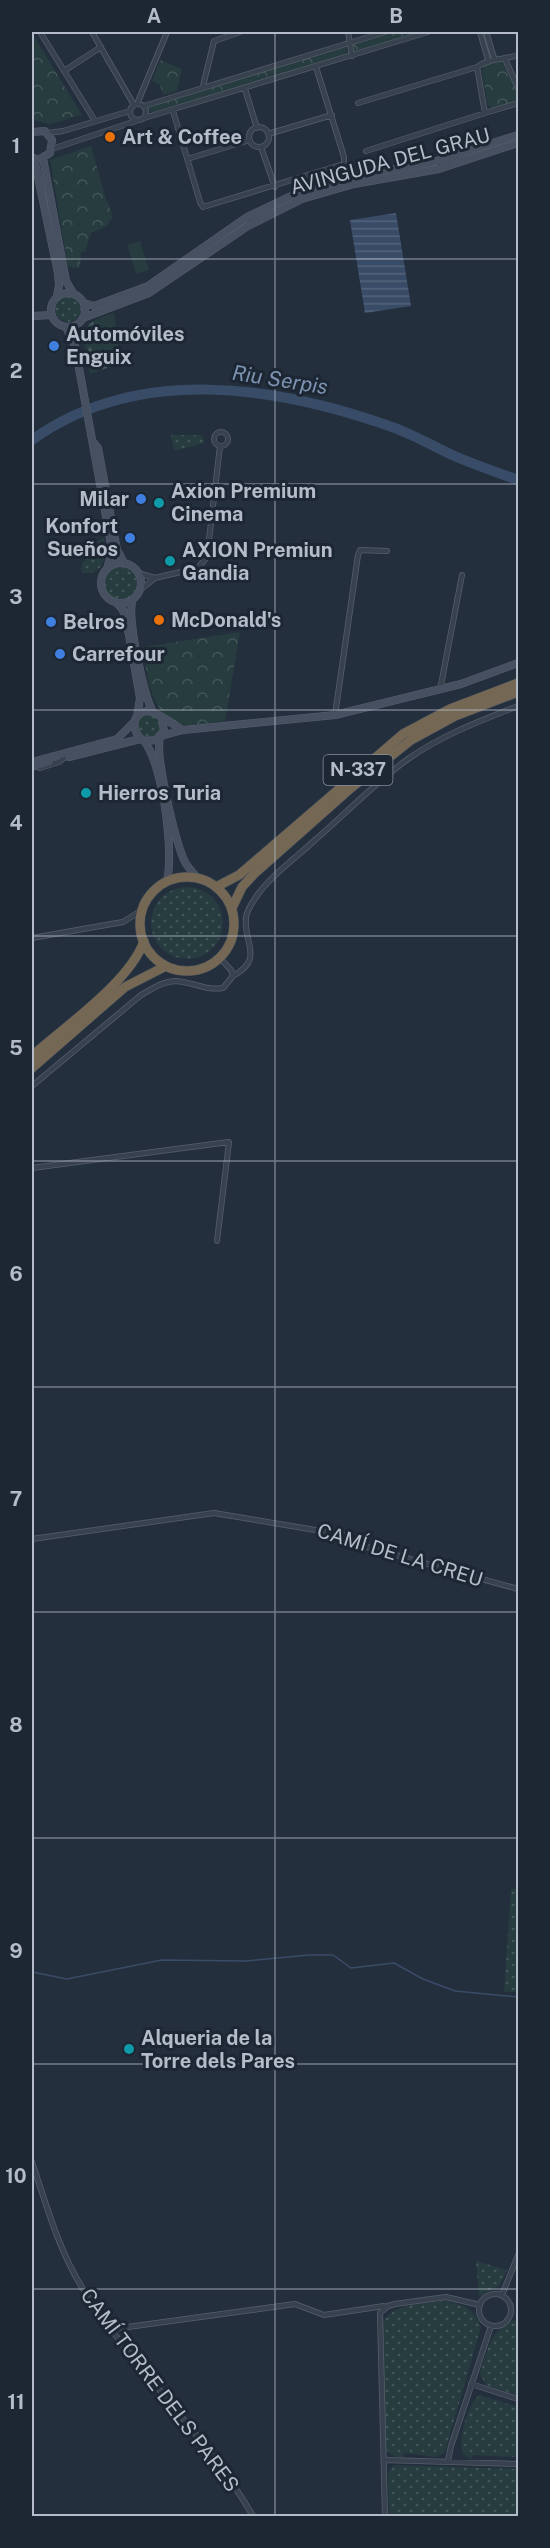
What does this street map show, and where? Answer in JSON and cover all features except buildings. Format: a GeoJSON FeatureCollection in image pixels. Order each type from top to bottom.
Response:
{"type":"FeatureCollection","features":[{"type":"Feature","properties":{"kind":"highway","name":"N-337"},"geometry":{"type":"LineString","coordinates":[[216,887],[238,875],[403,734],[450,709],[519,683]]}},
{"type":"Feature","properties":{"kind":"highway","name":"N-337"},"geometry":{"type":"LineString","coordinates":[[232,908],[243,887],[254,874],[401,746],[454,716],[519,692]]}},
{"type":"Feature","properties":{"kind":"highway"},"geometry":{"type":"LineString","coordinates":[[182,877],[198,878],[216,887],[232,908],[234,918],[232,940],[220,958],[198,970],[182,971],[166,966],[153,956],[144,941],[140,926],[142,910],[149,896],[167,881],[182,877]]}},
{"type":"Feature","properties":{"kind":"highway"},"geometry":{"type":"LineString","coordinates":[[32,1056],[126,971],[144,941]]}},
{"type":"Feature","properties":{"kind":"highway"},"geometry":{"type":"LineString","coordinates":[[32,1068],[125,987],[166,966]]}},
{"type":"Feature","properties":{"kind":"main road"},"geometry":{"type":"LineString","coordinates":[[32,131],[41,130],[52,140],[52,149],[43,158]]}},
{"type":"Feature","properties":{"kind":"main road","name":"AVINGUDA DEL GRAU"},"geometry":{"type":"LineString","coordinates":[[84,303],[94,306],[147,286],[248,218],[304,190],[352,177],[430,163],[519,135]]}},
{"type":"Feature","properties":{"kind":"main road","name":"AVINGUDA DEL GRAU"},"geometry":{"type":"LineString","coordinates":[[82,320],[149,293],[248,226],[302,200],[347,186],[439,169],[519,143]]}},
{"type":"Feature","properties":{"kind":"main road"},"geometry":{"type":"LineString","coordinates":[[43,158],[33,157],[58,273],[57,297]]}},
{"type":"Feature","properties":{"kind":"main road"},"geometry":{"type":"LineString","coordinates":[[43,158],[66,281],[73,293],[84,303],[82,320],[74,343]]}},
{"type":"Feature","properties":{"kind":"main road"},"geometry":{"type":"LineString","coordinates":[[73,293],[57,297],[52,303],[52,315],[57,323],[66,327],[72,327],[82,320]]}},
{"type":"Feature","properties":{"kind":"main road"},"geometry":{"type":"LineString","coordinates":[[32,316],[52,315]]}},
{"type":"Feature","properties":{"kind":"main road"},"geometry":{"type":"LineString","coordinates":[[66,327],[74,343],[112,552],[102,577],[102,589],[105,595],[123,610],[129,635],[140,698],[135,732],[154,757],[170,848],[167,881]]}},
{"type":"Feature","properties":{"kind":"main road"},"geometry":{"type":"LineString","coordinates":[[94,443],[98,448],[117,549],[123,563]]}},
{"type":"Feature","properties":{"kind":"main road"},"geometry":{"type":"LineString","coordinates":[[107,568],[123,563],[135,568],[138,573],[140,590],[133,599],[130,616],[146,697],[153,712],[183,730]]}},
{"type":"Feature","properties":{"kind":"main road"},"geometry":{"type":"LineString","coordinates":[[116,602],[133,599]]}},
{"type":"Feature","properties":{"kind":"main road"},"geometry":{"type":"LineString","coordinates":[[32,767],[142,740],[153,742],[160,737],[183,730],[335,715],[440,690],[519,663]]}},
{"type":"Feature","properties":{"kind":"main road"},"geometry":{"type":"LineString","coordinates":[[32,762],[117,739],[145,712],[153,712]]}},
{"type":"Feature","properties":{"kind":"main road"},"geometry":{"type":"LineString","coordinates":[[162,718],[164,727],[160,737],[159,755],[178,841],[187,866],[198,878]]}},
{"type":"Feature","properties":{"kind":"street"},"geometry":{"type":"LineString","coordinates":[[40,32],[95,121]]}},
{"type":"Feature","properties":{"kind":"street"},"geometry":{"type":"LineString","coordinates":[[92,32],[136,104],[144,106],[203,86],[385,32]]}},
{"type":"Feature","properties":{"kind":"street"},"geometry":{"type":"LineString","coordinates":[[48,134],[130,111],[136,104],[167,32]]}},
{"type":"Feature","properties":{"kind":"street"},"geometry":{"type":"LineString","coordinates":[[203,86],[214,41],[240,32]]}},
{"type":"Feature","properties":{"kind":"street"},"geometry":{"type":"LineString","coordinates":[[348,32],[352,56]]}},
{"type":"Feature","properties":{"kind":"street"},"geometry":{"type":"LineString","coordinates":[[52,149],[144,118],[428,32]]}},
{"type":"Feature","properties":{"kind":"street"},"geometry":{"type":"LineString","coordinates":[[480,32],[491,59]]}},
{"type":"Feature","properties":{"kind":"street"},"geometry":{"type":"LineString","coordinates":[[486,32],[491,59]]}},
{"type":"Feature","properties":{"kind":"street"},"geometry":{"type":"LineString","coordinates":[[64,71],[101,47]]}},
{"type":"Feature","properties":{"kind":"street"},"geometry":{"type":"LineString","coordinates":[[358,103],[477,67],[491,59],[505,59],[519,55]]}},
{"type":"Feature","properties":{"kind":"street"},"geometry":{"type":"LineString","coordinates":[[505,59],[519,88]]}},
{"type":"Feature","properties":{"kind":"street"},"geometry":{"type":"LineString","coordinates":[[173,111],[200,202],[206,207],[275,187],[344,164],[345,159],[316,67]]}},
{"type":"Feature","properties":{"kind":"street"},"geometry":{"type":"LineString","coordinates":[[477,67],[485,113]]}},
{"type":"Feature","properties":{"kind":"street"},"geometry":{"type":"LineString","coordinates":[[244,89],[257,128]]}},
{"type":"Feature","properties":{"kind":"street"},"geometry":{"type":"LineString","coordinates":[[366,151],[519,103]]}},
{"type":"Feature","properties":{"kind":"street"},"geometry":{"type":"LineString","coordinates":[[144,106],[147,113],[144,118]]}},
{"type":"Feature","properties":{"kind":"street"},"geometry":{"type":"LineString","coordinates":[[130,111],[132,118],[136,121]]}},
{"type":"Feature","properties":{"kind":"street"},"geometry":{"type":"LineString","coordinates":[[268,134],[332,115]]}},
{"type":"Feature","properties":{"kind":"street"},"geometry":{"type":"LineString","coordinates":[[257,128],[264,129],[268,134],[267,143],[261,147],[254,146],[250,140],[250,134],[257,128]]}},
{"type":"Feature","properties":{"kind":"street"},"geometry":{"type":"LineString","coordinates":[[187,159],[250,140]]}},
{"type":"Feature","properties":{"kind":"street"},"geometry":{"type":"LineString","coordinates":[[261,147],[275,187]]}},
{"type":"Feature","properties":{"kind":"street"},"geometry":{"type":"LineString","coordinates":[[140,590],[155,578],[196,569],[207,557],[220,446]]}},
{"type":"Feature","properties":{"kind":"street"},"geometry":{"type":"LineString","coordinates":[[335,715],[358,555],[360,550],[387,551]]}},
{"type":"Feature","properties":{"kind":"street"},"geometry":{"type":"LineString","coordinates":[[138,573],[155,578]]}},
{"type":"Feature","properties":{"kind":"street"},"geometry":{"type":"LineString","coordinates":[[440,690],[462,575]]}},
{"type":"Feature","properties":{"kind":"street"},"geometry":{"type":"LineString","coordinates":[[32,1086],[141,995],[157,986],[176,981],[214,990],[223,988],[233,976],[246,969],[252,955],[246,928],[246,916],[258,893],[407,760],[467,726],[519,706]]}},
{"type":"Feature","properties":{"kind":"street"},"geometry":{"type":"LineString","coordinates":[[40,768],[64,758]]}},
{"type":"Feature","properties":{"kind":"street"},"geometry":{"type":"LineString","coordinates":[[32,938],[123,922],[142,910]]}},
{"type":"Feature","properties":{"kind":"street"},"geometry":{"type":"LineString","coordinates":[[220,958],[231,970],[233,976]]}},
{"type":"Feature","properties":{"kind":"street"},"geometry":{"type":"LineString","coordinates":[[32,1168],[229,1142],[217,1241]]}},
{"type":"Feature","properties":{"kind":"street","name":"CAMÍ DE LA CREU"},"geometry":{"type":"LineString","coordinates":[[32,1539],[214,1513],[345,1535],[363,1546],[387,1550],[519,1589]]}},
{"type":"Feature","properties":{"kind":"street","name":"CAMÍ TORRE DELS PARES"},"geometry":{"type":"LineString","coordinates":[[32,2162],[73,2272],[129,2354],[222,2468],[253,2517]]}},
{"type":"Feature","properties":{"kind":"street"},"geometry":{"type":"LineString","coordinates":[[502,2295],[519,2255]]}},
{"type":"Feature","properties":{"kind":"street"},"geometry":{"type":"LineString","coordinates":[[488,2295],[502,2295],[509,2302],[511,2312],[506,2322],[491,2326],[480,2316],[480,2306],[488,2295]]}},
{"type":"Feature","properties":{"kind":"street"},"geometry":{"type":"LineString","coordinates":[[113,2329],[296,2304],[324,2315],[446,2297],[480,2306]]}},
{"type":"Feature","properties":{"kind":"street"},"geometry":{"type":"LineString","coordinates":[[385,2517],[379,2319],[380,2313],[388,2306]]}},
{"type":"Feature","properties":{"kind":"street"},"geometry":{"type":"LineString","coordinates":[[511,2312],[519,2314]]}},
{"type":"Feature","properties":{"kind":"street"},"geometry":{"type":"LineString","coordinates":[[448,2461],[491,2326]]}},
{"type":"Feature","properties":{"kind":"street"},"geometry":{"type":"LineString","coordinates":[[471,2384],[519,2399]]}},
{"type":"Feature","properties":{"kind":"street"},"geometry":{"type":"LineString","coordinates":[[384,2460],[519,2464]]}},
{"type":"Feature","properties":{"kind":"green space"},"geometry":{"type":"Polygon","coordinates":[[[393,32],[420,32],[352,52],[352,44],[393,32]]]}},
{"type":"Feature","properties":{"kind":"green space"},"geometry":{"type":"Polygon","coordinates":[[[32,33],[82,115],[50,124],[32,120],[32,33]]]}},
{"type":"Feature","properties":{"kind":"green space"},"geometry":{"type":"Polygon","coordinates":[[[344,46],[346,54],[152,113],[148,107],[344,46]]]}},
{"type":"Feature","properties":{"kind":"green space"},"geometry":{"type":"Polygon","coordinates":[[[160,60],[182,69],[177,91],[163,95],[160,85],[152,81],[160,60]]]}},
{"type":"Feature","properties":{"kind":"green space"},"geometry":{"type":"Polygon","coordinates":[[[501,60],[518,93],[518,101],[493,109],[488,105],[482,72],[484,65],[501,60]]]}},
{"type":"Feature","properties":{"kind":"green space"},"geometry":{"type":"Polygon","coordinates":[[[91,146],[113,216],[107,226],[91,233],[85,252],[81,252],[80,268],[68,267],[50,160],[91,146]]]}},
{"type":"Feature","properties":{"kind":"green space"},"geometry":{"type":"Polygon","coordinates":[[[140,241],[149,270],[136,274],[127,245],[140,241]]]}},
{"type":"Feature","properties":{"kind":"green space"},"geometry":{"type":"Polygon","coordinates":[[[68,296],[77,300],[81,309],[77,318],[68,322],[59,318],[55,309],[59,300],[68,296]]]}},
{"type":"Feature","properties":{"kind":"green space"},"geometry":{"type":"Polygon","coordinates":[[[114,313],[116,331],[124,329],[127,338],[121,339],[107,368],[90,374],[83,335],[91,323],[114,313]]]}},
{"type":"Feature","properties":{"kind":"green space"},"geometry":{"type":"Polygon","coordinates":[[[171,435],[203,435],[204,443],[174,451],[171,435]]]}},
{"type":"Feature","properties":{"kind":"green space"},"geometry":{"type":"Polygon","coordinates":[[[104,538],[103,563],[96,571],[83,573],[82,564],[100,539],[104,538]]]}},
{"type":"Feature","properties":{"kind":"green space"},"geometry":{"type":"Polygon","coordinates":[[[121,567],[132,572],[137,583],[132,594],[121,599],[110,594],[105,583],[110,572],[121,567]]]}},
{"type":"Feature","properties":{"kind":"green space"},"geometry":{"type":"Polygon","coordinates":[[[240,632],[225,721],[187,725],[165,715],[158,706],[149,683],[143,647],[240,632]]]}},
{"type":"Feature","properties":{"kind":"green space"},"geometry":{"type":"Polygon","coordinates":[[[149,715],[157,719],[161,727],[157,735],[149,739],[141,735],[137,727],[141,719],[149,715]]]}},
{"type":"Feature","properties":{"kind":"green space"},"geometry":{"type":"Polygon","coordinates":[[[194,887],[213,897],[221,909],[223,923],[221,937],[213,949],[201,957],[180,959],[161,949],[153,937],[151,916],[161,897],[173,889],[194,887]]]}},
{"type":"Feature","properties":{"kind":"green space"},"geometry":{"type":"Polygon","coordinates":[[[511,1889],[518,1889],[518,1992],[504,1992],[511,1889]]]}},
{"type":"Feature","properties":{"kind":"green space"},"geometry":{"type":"Polygon","coordinates":[[[476,2261],[507,2270],[499,2286],[479,2296],[476,2261]]]}},
{"type":"Feature","properties":{"kind":"green space"},"geometry":{"type":"Polygon","coordinates":[[[446,2301],[468,2308],[475,2315],[481,2327],[445,2452],[437,2457],[404,2453],[403,2458],[396,2457],[387,2451],[385,2446],[382,2324],[387,2317],[401,2308],[446,2301]]]}},
{"type":"Feature","properties":{"kind":"green space"},"geometry":{"type":"Polygon","coordinates":[[[518,2320],[518,2395],[486,2385],[480,2374],[496,2333],[502,2327],[518,2320]]]}},
{"type":"Feature","properties":{"kind":"green space"},"geometry":{"type":"Polygon","coordinates":[[[480,2395],[518,2407],[518,2457],[473,2455],[471,2459],[463,2454],[461,2441],[465,2423],[471,2405],[480,2395]]]}},
{"type":"Feature","properties":{"kind":"green space"},"geometry":{"type":"Polygon","coordinates":[[[394,2465],[518,2469],[518,2516],[389,2516],[388,2473],[394,2465]]]}},
{"type":"Feature","properties":{"kind":"water"},"geometry":{"type":"Polygon","coordinates":[[[396,213],[411,306],[365,313],[350,220],[396,213]]]}},
{"type":"Feature","properties":{"kind":"waterway","name":"Riu Serpis"},"geometry":{"type":"LineString","coordinates":[[32,440],[73,416],[117,400],[162,392],[209,390],[256,393],[302,401],[392,427],[458,458],[518,480]]}},
{"type":"Feature","properties":{"kind":"waterway"},"geometry":{"type":"LineString","coordinates":[[32,1972],[67,1979],[162,1960],[247,1961],[333,1955],[351,1968],[394,1963],[423,1979],[455,1991],[518,1997]]}},
{"type":"Feature","properties":{"kind":"place","name":"Art & Coffee"},"geometry":{"type":"Point","coordinates":[110,137]}},
{"type":"Feature","properties":{"kind":"place","name":"Automóviles Enguix"},"geometry":{"type":"Point","coordinates":[54,346]}},
{"type":"Feature","properties":{"kind":"place","name":"Milar"},"geometry":{"type":"Point","coordinates":[141,499]}},
{"type":"Feature","properties":{"kind":"place","name":"Axion Premium Cinema"},"geometry":{"type":"Point","coordinates":[159,503]}},
{"type":"Feature","properties":{"kind":"place","name":"Konfort Sueños"},"geometry":{"type":"Point","coordinates":[130,538]}},
{"type":"Feature","properties":{"kind":"place","name":"AXION Premiun Gandia"},"geometry":{"type":"Point","coordinates":[170,561]}},
{"type":"Feature","properties":{"kind":"place","name":"McDonald's"},"geometry":{"type":"Point","coordinates":[159,620]}},
{"type":"Feature","properties":{"kind":"place","name":"Belros"},"geometry":{"type":"Point","coordinates":[51,622]}},
{"type":"Feature","properties":{"kind":"place","name":"Carrefour"},"geometry":{"type":"Point","coordinates":[60,654]}},
{"type":"Feature","properties":{"kind":"place","name":"Hierros Turia"},"geometry":{"type":"Point","coordinates":[86,793]}},
{"type":"Feature","properties":{"kind":"place","name":"Alqueria de la Torre dels Pares"},"geometry":{"type":"Point","coordinates":[129,2049]}}]}
